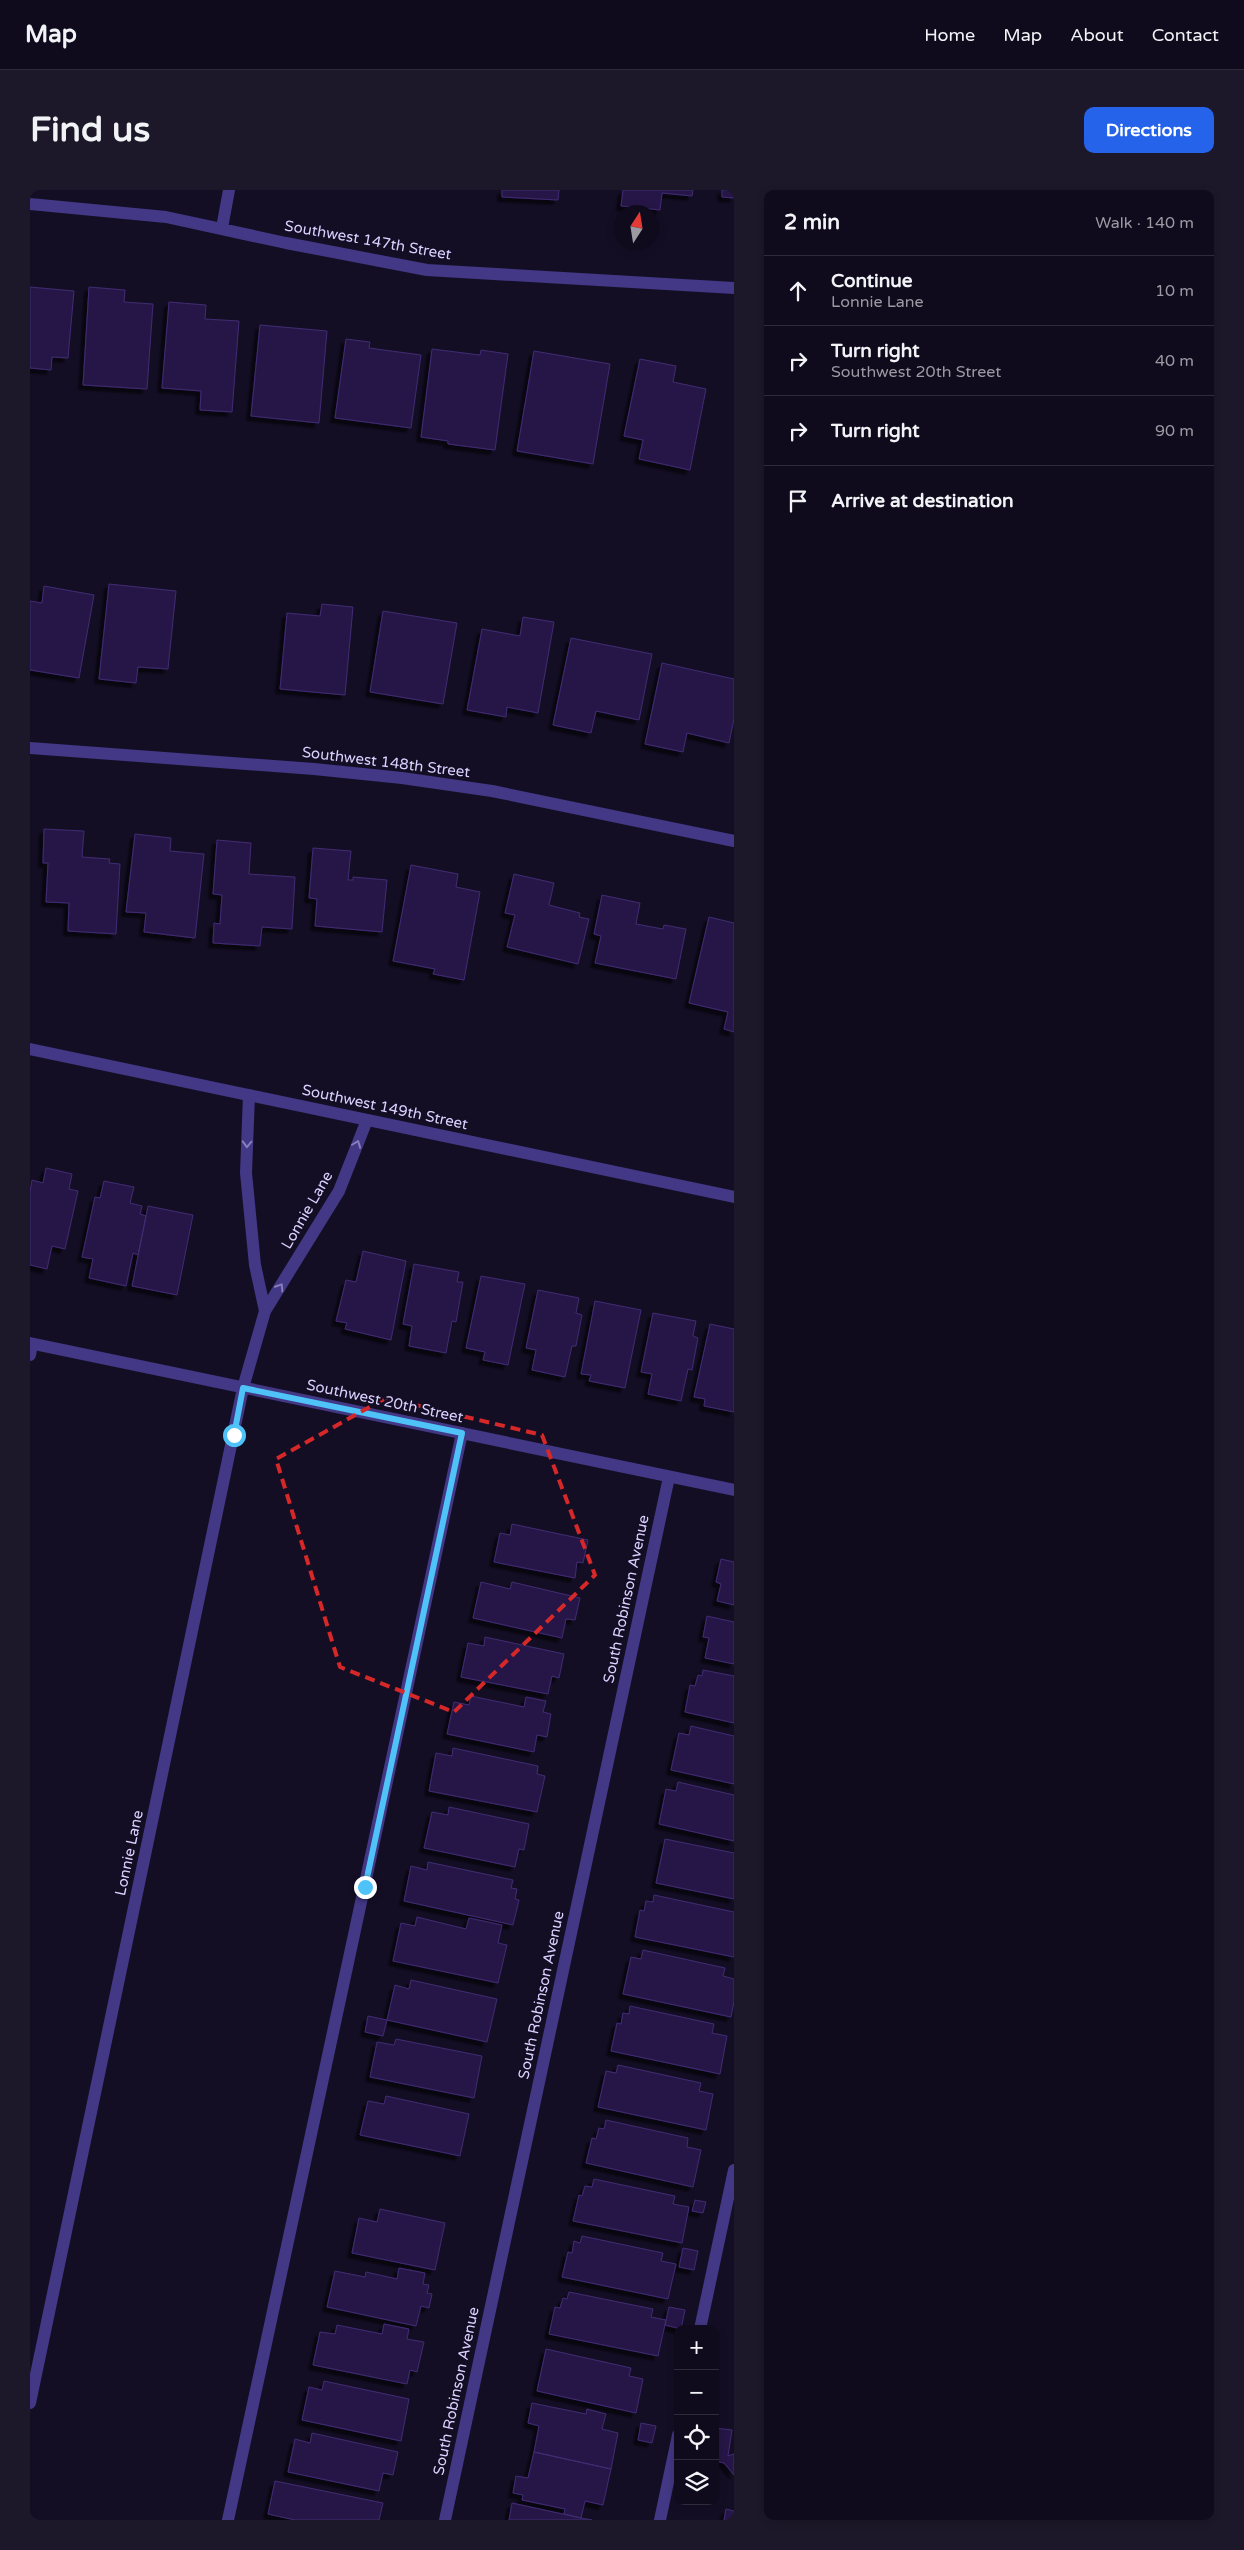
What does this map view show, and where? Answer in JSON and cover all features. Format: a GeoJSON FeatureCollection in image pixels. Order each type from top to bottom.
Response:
{"type":"FeatureCollection","features":[{"type":"Feature","properties":{"kind":"street"},"geometry":{"type":"LineString","coordinates":[[222,228],[229,190]]}},
{"type":"Feature","properties":{"kind":"street","name":"Southwest 147th Street"},"geometry":{"type":"LineString","coordinates":[[30,204],[166,216],[427,270],[734,288]]}},
{"type":"Feature","properties":{"kind":"street","name":"Southwest 148th Street"},"geometry":{"type":"LineString","coordinates":[[30,748],[314,769],[402,778],[492,791],[734,841]]}},
{"type":"Feature","properties":{"kind":"street","name":"Southwest 149th Street"},"geometry":{"type":"LineString","coordinates":[[30,1049],[734,1197]]}},
{"type":"Feature","properties":{"kind":"street","name":"Lonnie Lane"},"geometry":{"type":"LineString","coordinates":[[249,1095],[246,1173],[254,1265],[265,1311]]}},
{"type":"Feature","properties":{"kind":"street","name":"Lonnie Lane"},"geometry":{"type":"LineString","coordinates":[[30,2403],[243,1388],[265,1311],[339,1191],[367,1120]]}},
{"type":"Feature","properties":{"kind":"street","name":"Southwest 20th Street"},"geometry":{"type":"LineString","coordinates":[[31,1347],[243,1388],[734,1490]]}},
{"type":"Feature","properties":{"kind":"street"},"geometry":{"type":"LineString","coordinates":[[228,2520],[462,1433]]}},
{"type":"Feature","properties":{"kind":"street","name":"South Robinson Avenue"},"geometry":{"type":"LineString","coordinates":[[445,2520],[669,1477]]}},
{"type":"Feature","properties":{"kind":"street"},"geometry":{"type":"LineString","coordinates":[[701,2325],[734,2170]]}},
{"type":"Feature","properties":{"kind":"street"},"geometry":{"type":"LineString","coordinates":[[660,2520],[674,2454]]}},
{"type":"Feature","properties":{"kind":"highlighted area"},"geometry":{"type":"Polygon","coordinates":[[[386,1398],[542,1435],[595,1575],[454,1712],[340,1667],[276,1459],[386,1398]]]}},
{"type":"Feature","properties":{"kind":"building"},"geometry":{"type":"Polygon","coordinates":[[[502,190],[559,190],[558,200],[502,197],[502,190]]]}},
{"type":"Feature","properties":{"kind":"building"},"geometry":{"type":"Polygon","coordinates":[[[623,190],[693,190],[692,196],[662,193],[660,210],[659,205],[621,205],[623,190]]]}},
{"type":"Feature","properties":{"kind":"building"},"geometry":{"type":"Polygon","coordinates":[[[722,190],[734,190],[734,198],[722,197],[722,190]]]}},
{"type":"Feature","properties":{"kind":"building"},"geometry":{"type":"Polygon","coordinates":[[[30,287],[74,291],[68,358],[52,357],[51,370],[30,368],[30,287]]]}},
{"type":"Feature","properties":{"kind":"building"},"geometry":{"type":"Polygon","coordinates":[[[89,287],[125,290],[124,302],[153,304],[147,389],[83,385],[89,287]]]}},
{"type":"Feature","properties":{"kind":"building"},"geometry":{"type":"Polygon","coordinates":[[[169,302],[206,305],[205,319],[239,321],[232,412],[200,410],[201,391],[162,388],[169,302]]]}},
{"type":"Feature","properties":{"kind":"building"},"geometry":{"type":"Polygon","coordinates":[[[260,325],[327,331],[319,423],[251,416],[260,325]]]}},
{"type":"Feature","properties":{"kind":"building"},"geometry":{"type":"Polygon","coordinates":[[[346,339],[370,342],[369,348],[421,355],[411,428],[335,418],[346,339]]]}},
{"type":"Feature","properties":{"kind":"building"},"geometry":{"type":"Polygon","coordinates":[[[432,349],[480,355],[481,350],[508,354],[495,450],[448,444],[448,441],[421,437],[432,349]]]}},
{"type":"Feature","properties":{"kind":"building"},"geometry":{"type":"Polygon","coordinates":[[[534,351],[610,364],[593,464],[517,451],[534,351]]]}},
{"type":"Feature","properties":{"kind":"building"},"geometry":{"type":"Polygon","coordinates":[[[640,359],[676,366],[673,382],[706,389],[690,470],[639,459],[643,440],[624,436],[640,359]]]}},
{"type":"Feature","properties":{"kind":"building"},"geometry":{"type":"Polygon","coordinates":[[[109,584],[176,591],[168,669],[138,667],[136,683],[99,679],[109,584]]]}},
{"type":"Feature","properties":{"kind":"building"},"geometry":{"type":"Polygon","coordinates":[[[44,586],[94,595],[79,678],[30,670],[30,601],[42,603],[44,586]]]}},
{"type":"Feature","properties":{"kind":"building"},"geometry":{"type":"Polygon","coordinates":[[[322,604],[353,607],[345,695],[280,689],[287,613],[320,616],[322,604]]]}},
{"type":"Feature","properties":{"kind":"building"},"geometry":{"type":"Polygon","coordinates":[[[383,611],[457,623],[443,704],[370,692],[383,611]]]}},
{"type":"Feature","properties":{"kind":"building"},"geometry":{"type":"Polygon","coordinates":[[[523,617],[554,622],[538,713],[507,707],[506,717],[467,710],[482,629],[520,636],[523,617]]]}},
{"type":"Feature","properties":{"kind":"building"},"geometry":{"type":"Polygon","coordinates":[[[571,638],[652,654],[639,720],[596,711],[591,733],[553,725],[571,638]]]}},
{"type":"Feature","properties":{"kind":"building"},"geometry":{"type":"Polygon","coordinates":[[[662,663],[734,679],[734,719],[729,743],[687,733],[683,752],[645,744],[662,663]]]}},
{"type":"Feature","properties":{"kind":"building"},"geometry":{"type":"Polygon","coordinates":[[[44,829],[84,831],[82,857],[110,859],[109,863],[120,864],[116,934],[68,931],[69,903],[46,902],[48,863],[43,863],[44,829]]]}},
{"type":"Feature","properties":{"kind":"building"},"geometry":{"type":"Polygon","coordinates":[[[135,834],[171,838],[170,851],[204,854],[195,938],[144,932],[146,913],[126,912],[135,834]]]}},
{"type":"Feature","properties":{"kind":"building"},"geometry":{"type":"Polygon","coordinates":[[[217,840],[251,843],[249,874],[295,877],[292,929],[262,927],[260,946],[213,943],[214,923],[220,924],[222,895],[213,894],[217,840]]]}},
{"type":"Feature","properties":{"kind":"building"},"geometry":{"type":"Polygon","coordinates":[[[313,848],[351,851],[348,880],[353,880],[353,877],[387,880],[382,932],[315,926],[317,899],[309,898],[313,848]]]}},
{"type":"Feature","properties":{"kind":"building"},"geometry":{"type":"Polygon","coordinates":[[[411,865],[458,874],[456,887],[480,892],[464,980],[433,974],[435,969],[393,961],[411,865]]]}},
{"type":"Feature","properties":{"kind":"building"},"geometry":{"type":"Polygon","coordinates":[[[514,874],[554,883],[549,905],[580,913],[579,917],[589,919],[578,964],[507,947],[515,915],[505,913],[514,874]]]}},
{"type":"Feature","properties":{"kind":"building"},"geometry":{"type":"Polygon","coordinates":[[[602,895],[640,903],[636,924],[663,929],[664,925],[686,929],[676,979],[595,963],[601,936],[594,934],[602,895]]]}},
{"type":"Feature","properties":{"kind":"building"},"geometry":{"type":"Polygon","coordinates":[[[709,917],[734,923],[734,1032],[724,1029],[728,1012],[689,1003],[709,917]]]}},
{"type":"Feature","properties":{"kind":"building"},"geometry":{"type":"Polygon","coordinates":[[[46,1168],[72,1174],[69,1189],[78,1191],[65,1249],[52,1246],[47,1269],[30,1265],[30,1192],[32,1180],[43,1183],[46,1168]]]}},
{"type":"Feature","properties":{"kind":"building"},"geometry":{"type":"Polygon","coordinates":[[[104,1181],[134,1187],[130,1203],[142,1206],[140,1214],[146,1216],[138,1255],[133,1253],[126,1286],[89,1278],[93,1259],[82,1257],[95,1197],[100,1198],[104,1181]]]}},
{"type":"Feature","properties":{"kind":"building"},"geometry":{"type":"Polygon","coordinates":[[[148,1206],[193,1215],[177,1295],[132,1286],[148,1206]]]}},
{"type":"Feature","properties":{"kind":"building"},"geometry":{"type":"Polygon","coordinates":[[[363,1251],[406,1261],[391,1340],[345,1329],[347,1323],[336,1321],[346,1280],[356,1282],[363,1251]]]}},
{"type":"Feature","properties":{"kind":"building"},"geometry":{"type":"Polygon","coordinates":[[[414,1264],[459,1272],[457,1282],[463,1282],[456,1322],[452,1321],[446,1353],[409,1346],[412,1326],[403,1324],[414,1264]]]}},
{"type":"Feature","properties":{"kind":"building"},"geometry":{"type":"Polygon","coordinates":[[[481,1276],[525,1284],[508,1365],[483,1360],[485,1352],[466,1348],[481,1276]]]}},
{"type":"Feature","properties":{"kind":"building"},"geometry":{"type":"Polygon","coordinates":[[[538,1290],[579,1298],[576,1313],[582,1315],[576,1346],[572,1346],[565,1377],[532,1370],[536,1350],[526,1348],[538,1290]]]}},
{"type":"Feature","properties":{"kind":"building"},"geometry":{"type":"Polygon","coordinates":[[[595,1301],[641,1310],[625,1388],[589,1381],[591,1375],[581,1374],[595,1301]]]}},
{"type":"Feature","properties":{"kind":"building"},"geometry":{"type":"Polygon","coordinates":[[[653,1313],[696,1321],[693,1336],[698,1338],[692,1370],[688,1369],[681,1401],[648,1394],[652,1374],[641,1372],[653,1313]]]}},
{"type":"Feature","properties":{"kind":"building"},"geometry":{"type":"Polygon","coordinates":[[[710,1324],[734,1329],[734,1412],[704,1406],[705,1399],[694,1397],[710,1324]]]}},
{"type":"Feature","properties":{"kind":"building"},"geometry":{"type":"Polygon","coordinates":[[[512,1524],[588,1540],[583,1563],[577,1562],[575,1578],[494,1562],[500,1533],[510,1535],[512,1524]]]}},
{"type":"Feature","properties":{"kind":"building"},"geometry":{"type":"Polygon","coordinates":[[[721,1559],[734,1562],[734,1605],[717,1601],[721,1584],[716,1582],[721,1559]]]}},
{"type":"Feature","properties":{"kind":"building"},"geometry":{"type":"Polygon","coordinates":[[[481,1582],[510,1589],[512,1582],[580,1598],[575,1620],[566,1619],[562,1638],[473,1618],[481,1582]]]}},
{"type":"Feature","properties":{"kind":"building"},"geometry":{"type":"Polygon","coordinates":[[[707,1616],[734,1622],[734,1664],[705,1658],[709,1638],[703,1637],[707,1616]]]}},
{"type":"Feature","properties":{"kind":"building"},"geometry":{"type":"Polygon","coordinates":[[[485,1637],[564,1654],[559,1678],[552,1676],[548,1694],[461,1677],[468,1643],[484,1646],[485,1637]]]}},
{"type":"Feature","properties":{"kind":"building"},"geometry":{"type":"Polygon","coordinates":[[[703,1670],[734,1676],[734,1723],[685,1712],[690,1685],[695,1686],[698,1675],[702,1676],[703,1670]]]}},
{"type":"Feature","properties":{"kind":"building"},"geometry":{"type":"Polygon","coordinates":[[[471,1696],[524,1707],[526,1697],[546,1701],[543,1712],[551,1714],[547,1737],[537,1735],[534,1752],[447,1734],[454,1702],[469,1705],[471,1696]]]}},
{"type":"Feature","properties":{"kind":"building"},"geometry":{"type":"Polygon","coordinates":[[[691,1726],[734,1736],[734,1784],[671,1770],[679,1733],[689,1735],[691,1726]]]}},
{"type":"Feature","properties":{"kind":"building"},"geometry":{"type":"Polygon","coordinates":[[[453,1748],[538,1766],[537,1774],[545,1776],[537,1812],[429,1791],[436,1753],[452,1756],[453,1748]]]}},
{"type":"Feature","properties":{"kind":"building"},"geometry":{"type":"Polygon","coordinates":[[[678,1782],[734,1795],[734,1841],[659,1824],[666,1789],[676,1791],[678,1782]]]}},
{"type":"Feature","properties":{"kind":"building"},"geometry":{"type":"Polygon","coordinates":[[[449,1807],[529,1824],[524,1850],[519,1849],[515,1867],[424,1848],[432,1812],[448,1815],[449,1807]]]}},
{"type":"Feature","properties":{"kind":"building"},"geometry":{"type":"Polygon","coordinates":[[[665,1839],[734,1853],[734,1899],[656,1883],[665,1839]]]}},
{"type":"Feature","properties":{"kind":"building"},"geometry":{"type":"Polygon","coordinates":[[[428,1862],[513,1880],[511,1888],[517,1889],[515,1899],[519,1900],[513,1925],[404,1901],[411,1866],[427,1870],[428,1862]]]}},
{"type":"Feature","properties":{"kind":"building"},"geometry":{"type":"Polygon","coordinates":[[[654,1895],[734,1912],[734,1957],[635,1937],[640,1910],[644,1911],[646,1901],[653,1902],[654,1895]]]}},
{"type":"Feature","properties":{"kind":"building"},"geometry":{"type":"Polygon","coordinates":[[[417,1917],[466,1929],[469,1918],[502,1925],[498,1943],[507,1945],[498,1983],[393,1961],[401,1923],[415,1926],[417,1917]]]}},
{"type":"Feature","properties":{"kind":"building"},"geometry":{"type":"Polygon","coordinates":[[[643,1950],[725,1968],[723,1976],[734,1979],[734,2002],[731,2017],[623,1994],[631,1957],[641,1959],[643,1950]]]}},
{"type":"Feature","properties":{"kind":"building"},"geometry":{"type":"Polygon","coordinates":[[[411,1980],[497,1999],[487,2042],[387,2020],[395,1985],[409,1989],[411,1980]]]}},
{"type":"Feature","properties":{"kind":"building"},"geometry":{"type":"Polygon","coordinates":[[[630,2006],[714,2024],[712,2033],[727,2036],[720,2074],[611,2051],[617,2023],[621,2024],[623,2013],[629,2014],[630,2006]]]}},
{"type":"Feature","properties":{"kind":"building"},"geometry":{"type":"Polygon","coordinates":[[[368,2016],[387,2020],[383,2036],[365,2032],[368,2016]]]}},
{"type":"Feature","properties":{"kind":"building"},"geometry":{"type":"Polygon","coordinates":[[[396,2039],[482,2056],[474,2098],[370,2077],[377,2042],[394,2045],[396,2039]]]}},
{"type":"Feature","properties":{"kind":"building"},"geometry":{"type":"Polygon","coordinates":[[[618,2065],[701,2083],[699,2091],[713,2094],[706,2130],[598,2107],[606,2071],[616,2073],[618,2065]]]}},
{"type":"Feature","properties":{"kind":"building"},"geometry":{"type":"Polygon","coordinates":[[[386,2096],[469,2114],[460,2156],[360,2135],[368,2101],[384,2104],[386,2096]]]}},
{"type":"Feature","properties":{"kind":"building"},"geometry":{"type":"Polygon","coordinates":[[[606,2120],[688,2138],[687,2147],[701,2150],[693,2187],[586,2163],[592,2138],[596,2139],[599,2128],[604,2129],[606,2120]]]}},
{"type":"Feature","properties":{"kind":"building"},"geometry":{"type":"Polygon","coordinates":[[[594,2179],[675,2196],[673,2204],[689,2207],[682,2243],[573,2221],[579,2195],[582,2196],[585,2186],[592,2187],[594,2179]]]}},
{"type":"Feature","properties":{"kind":"building"},"geometry":{"type":"Polygon","coordinates":[[[695,2200],[706,2202],[703,2213],[692,2211],[695,2200]]]}},
{"type":"Feature","properties":{"kind":"building"},"geometry":{"type":"Polygon","coordinates":[[[380,2209],[445,2223],[435,2270],[352,2253],[359,2218],[377,2222],[380,2209]]]}},
{"type":"Feature","properties":{"kind":"building"},"geometry":{"type":"Polygon","coordinates":[[[582,2236],[663,2253],[661,2261],[676,2264],[668,2299],[562,2277],[568,2252],[572,2253],[574,2241],[580,2243],[582,2236]]]}},
{"type":"Feature","properties":{"kind":"building"},"geometry":{"type":"Polygon","coordinates":[[[683,2248],[698,2251],[694,2270],[679,2267],[683,2248]]]}},
{"type":"Feature","properties":{"kind":"building"},"geometry":{"type":"Polygon","coordinates":[[[399,2268],[425,2273],[423,2284],[429,2285],[427,2293],[432,2294],[429,2308],[421,2306],[416,2326],[327,2307],[335,2271],[365,2277],[366,2272],[397,2279],[399,2268]]]}},
{"type":"Feature","properties":{"kind":"building"},"geometry":{"type":"Polygon","coordinates":[[[569,2292],[653,2309],[651,2317],[666,2320],[658,2356],[549,2334],[555,2307],[560,2308],[563,2298],[567,2299],[569,2292]]]}},
{"type":"Feature","properties":{"kind":"building"},"geometry":{"type":"Polygon","coordinates":[[[669,2307],[685,2310],[682,2325],[674,2325],[674,2327],[665,2325],[669,2307]]]}},
{"type":"Feature","properties":{"kind":"building"},"geometry":{"type":"Polygon","coordinates":[[[384,2324],[409,2329],[407,2339],[424,2342],[417,2372],[410,2370],[407,2384],[313,2365],[320,2332],[335,2334],[337,2325],[382,2334],[384,2324]]]}},
{"type":"Feature","properties":{"kind":"building"},"geometry":{"type":"Polygon","coordinates":[[[546,2349],[631,2368],[629,2376],[643,2379],[636,2413],[537,2391],[546,2349]]]}},
{"type":"Feature","properties":{"kind":"building"},"geometry":{"type":"Polygon","coordinates":[[[324,2381],[409,2399],[401,2441],[302,2420],[309,2387],[322,2390],[324,2381]]]}},
{"type":"Feature","properties":{"kind":"building"},"geometry":{"type":"Polygon","coordinates":[[[532,2403],[586,2414],[587,2409],[606,2414],[602,2429],[618,2433],[611,2469],[534,2452],[539,2426],[528,2423],[532,2403]]]}},
{"type":"Feature","properties":{"kind":"building"},"geometry":{"type":"Polygon","coordinates":[[[641,2423],[656,2426],[652,2443],[638,2440],[641,2423]]]}},
{"type":"Feature","properties":{"kind":"building"},"geometry":{"type":"Polygon","coordinates":[[[719,2428],[732,2430],[728,2456],[734,2454],[734,2475],[724,2463],[719,2462],[719,2428]]]}},
{"type":"Feature","properties":{"kind":"building"},"geometry":{"type":"Polygon","coordinates":[[[312,2433],[398,2452],[393,2475],[383,2473],[379,2491],[288,2472],[295,2439],[310,2443],[312,2433]]]}},
{"type":"Feature","properties":{"kind":"building"},"geometry":{"type":"Polygon","coordinates":[[[534,2452],[611,2469],[603,2505],[585,2501],[581,2518],[564,2514],[565,2509],[522,2500],[523,2495],[513,2493],[516,2476],[528,2478],[534,2452]]]}},
{"type":"Feature","properties":{"kind":"building"},"geometry":{"type":"Polygon","coordinates":[[[275,2481],[383,2503],[379,2520],[295,2520],[268,2514],[275,2481]]]}},
{"type":"Feature","properties":{"kind":"building"},"geometry":{"type":"Polygon","coordinates":[[[512,2503],[581,2518],[592,2520],[509,2520],[512,2503]]]}},
{"type":"Feature","properties":{"kind":"building"},"geometry":{"type":"Polygon","coordinates":[[[726,2509],[734,2511],[734,2520],[724,2520],[726,2509]]]}},
{"type":"Feature","properties":{"kind":"route"},"geometry":{"type":"LineString","coordinates":[[234,1435],[243,1388],[462,1433],[365,1887]]}}]}
